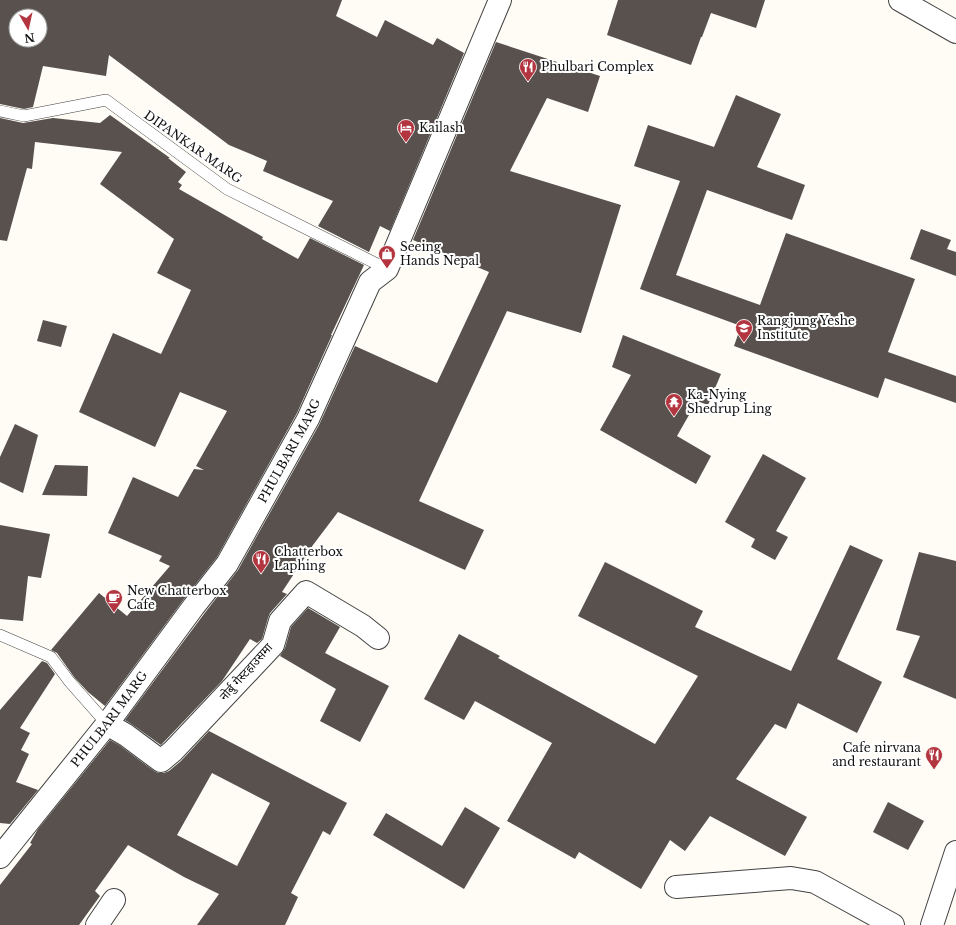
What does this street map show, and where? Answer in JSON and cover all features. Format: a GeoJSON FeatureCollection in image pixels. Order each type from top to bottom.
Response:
{"type":"FeatureCollection","features":[{"type":"Feature","properties":{"kind":"street","name":"PHULBARI MARG"},"geometry":{"type":"LineString","coordinates":[[0,857],[107,724],[227,564],[308,419],[370,282],[387,269],[500,0]]}},
{"type":"Feature","properties":{"kind":"street"},"geometry":{"type":"LineString","coordinates":[[900,0],[956,32]]}},
{"type":"Feature","properties":{"kind":"street","name":"नोर्बु गेस्टहाउसमा"},"geometry":{"type":"LineString","coordinates":[[107,724],[126,735],[161,760],[173,751],[273,645],[280,621],[306,592],[363,626],[378,638]]}},
{"type":"Feature","properties":{"kind":"street"},"geometry":{"type":"LineString","coordinates":[[932,925],[956,852]]}},
{"type":"Feature","properties":{"kind":"street"},"geometry":{"type":"LineString","coordinates":[[676,887],[791,878],[815,882],[892,925]]}},
{"type":"Feature","properties":{"kind":"street"},"geometry":{"type":"LineString","coordinates":[[97,925],[114,900]]}},
{"type":"Feature","properties":{"kind":"lane","name":"DIPANKAR MARG"},"geometry":{"type":"LineString","coordinates":[[0,111],[24,116],[106,100],[227,189],[387,269]]}},
{"type":"Feature","properties":{"kind":"lane"},"geometry":{"type":"LineString","coordinates":[[0,635],[51,658],[107,724]]}},
{"type":"Feature","properties":{"kind":"building"},"geometry":{"type":"Polygon","coordinates":[[[0,0],[342,0],[336,16],[377,37],[385,20],[433,45],[437,38],[464,53],[390,231],[380,226],[369,252],[318,226],[333,201],[263,171],[267,161],[229,145],[109,55],[106,76],[43,66],[33,107],[24,109],[0,104],[0,0]]]}},
{"type":"Feature","properties":{"kind":"building"},"geometry":{"type":"Polygon","coordinates":[[[618,0],[765,0],[756,28],[711,13],[691,65],[607,35],[618,0]]]}},
{"type":"Feature","properties":{"kind":"building"},"geometry":{"type":"Polygon","coordinates":[[[496,42],[600,76],[588,112],[547,98],[510,171],[621,205],[581,333],[507,311],[419,501],[484,530],[465,570],[338,512],[313,545],[282,592],[287,594],[270,613],[262,639],[257,643],[250,639],[222,681],[161,745],[125,720],[238,570],[319,425],[355,346],[437,383],[489,272],[413,240],[496,42]]]}},
{"type":"Feature","properties":{"kind":"building"},"geometry":{"type":"Polygon","coordinates":[[[736,95],[781,114],[757,167],[805,185],[792,220],[707,190],[676,275],[760,305],[786,233],[915,279],[888,352],[956,376],[956,403],[885,378],[878,398],[734,346],[741,326],[640,289],[680,181],[634,166],[648,125],[714,147],[736,95]]]}},
{"type":"Feature","properties":{"kind":"building"},"geometry":{"type":"Polygon","coordinates":[[[110,115],[170,158],[168,158],[186,172],[178,182],[182,185],[179,189],[263,237],[262,239],[298,259],[310,238],[364,265],[297,413],[217,557],[105,706],[88,692],[74,677],[57,653],[51,650],[99,593],[127,616],[170,566],[159,561],[162,556],[108,533],[133,477],[178,497],[194,469],[204,470],[196,466],[227,411],[180,392],[155,447],[79,412],[113,333],[161,354],[191,290],[157,273],[174,239],[100,184],[122,152],[35,142],[32,169],[27,168],[7,241],[0,240],[0,118],[23,123],[53,118],[100,123],[110,115]]]}},
{"type":"Feature","properties":{"kind":"building"},"geometry":{"type":"Polygon","coordinates":[[[921,229],[951,240],[947,249],[956,252],[956,276],[910,259],[921,229]]]}},
{"type":"Feature","properties":{"kind":"building"},"geometry":{"type":"Polygon","coordinates":[[[43,320],[67,326],[61,347],[37,341],[43,320]]]}},
{"type":"Feature","properties":{"kind":"building"},"geometry":{"type":"Polygon","coordinates":[[[623,335],[721,374],[708,405],[697,401],[677,436],[711,456],[696,484],[600,430],[631,375],[612,367],[623,335]]]}},
{"type":"Feature","properties":{"kind":"building"},"geometry":{"type":"Polygon","coordinates":[[[15,424],[38,435],[23,493],[0,482],[0,457],[15,424]]]}},
{"type":"Feature","properties":{"kind":"building"},"geometry":{"type":"Polygon","coordinates":[[[763,454],[806,478],[776,531],[788,537],[775,560],[751,547],[755,539],[725,522],[763,454]]]}},
{"type":"Feature","properties":{"kind":"building"},"geometry":{"type":"Polygon","coordinates":[[[55,465],[88,466],[87,496],[42,495],[55,465]]]}},
{"type":"Feature","properties":{"kind":"building"},"geometry":{"type":"Polygon","coordinates":[[[0,525],[50,534],[41,578],[28,576],[23,621],[0,619],[0,525]]]}},
{"type":"Feature","properties":{"kind":"building"},"geometry":{"type":"Polygon","coordinates":[[[850,545],[883,560],[837,659],[882,682],[857,733],[798,703],[786,729],[775,724],[736,779],[807,817],[785,856],[710,816],[685,851],[670,840],[641,889],[579,852],[575,859],[507,821],[552,743],[475,701],[464,720],[424,699],[459,634],[500,656],[498,658],[655,744],[698,676],[578,616],[605,562],[703,611],[695,627],[791,671],[850,545]]]}},
{"type":"Feature","properties":{"kind":"building"},"geometry":{"type":"Polygon","coordinates":[[[919,552],[956,561],[956,699],[903,677],[920,636],[896,630],[919,552]]]}},
{"type":"Feature","properties":{"kind":"building"},"geometry":{"type":"Polygon","coordinates":[[[308,608],[340,627],[325,653],[389,686],[360,742],[320,721],[336,689],[280,656],[285,648],[291,627],[308,608]]]}},
{"type":"Feature","properties":{"kind":"building"},"geometry":{"type":"Polygon","coordinates":[[[42,661],[47,663],[55,674],[20,728],[30,733],[21,750],[29,754],[16,782],[38,790],[10,824],[0,823],[0,710],[42,661]]]}},
{"type":"Feature","properties":{"kind":"building"},"geometry":{"type":"Polygon","coordinates":[[[209,731],[347,803],[330,835],[323,831],[291,893],[298,897],[285,925],[197,925],[219,894],[184,877],[128,845],[95,891],[100,896],[79,925],[0,925],[0,885],[32,844],[30,843],[38,829],[110,740],[158,773],[169,771],[181,761],[209,731]],[[212,773],[177,835],[237,866],[270,803],[212,773]]]}},
{"type":"Feature","properties":{"kind":"building"},"geometry":{"type":"Polygon","coordinates":[[[888,802],[924,821],[908,850],[873,832],[888,802]]]}},
{"type":"Feature","properties":{"kind":"building"},"geometry":{"type":"Polygon","coordinates":[[[465,807],[500,828],[464,889],[373,835],[386,813],[442,846],[465,807]]]}},
{"type":"Feature","properties":{"kind":"place","name":"Phulbari Complex"},"geometry":{"type":"Point","coordinates":[528,82]}},
{"type":"Feature","properties":{"kind":"place","name":"Kailash"},"geometry":{"type":"Point","coordinates":[406,143]}},
{"type":"Feature","properties":{"kind":"place","name":"Seeing Hands Nepal"},"geometry":{"type":"Point","coordinates":[387,269]}},
{"type":"Feature","properties":{"kind":"place","name":"Rangjung Yeshe Institute"},"geometry":{"type":"Point","coordinates":[744,343]}},
{"type":"Feature","properties":{"kind":"place","name":"Ka-Nying Shedrup Ling"},"geometry":{"type":"Point","coordinates":[674,417]}},
{"type":"Feature","properties":{"kind":"place","name":"Chatterbox Laphing"},"geometry":{"type":"Point","coordinates":[261,574]}},
{"type":"Feature","properties":{"kind":"place","name":"New Chatterbox Cafe"},"geometry":{"type":"Point","coordinates":[114,613]}},
{"type":"Feature","properties":{"kind":"place","name":"Cafe nirvana and restaurant"},"geometry":{"type":"Point","coordinates":[934,770]}}]}
